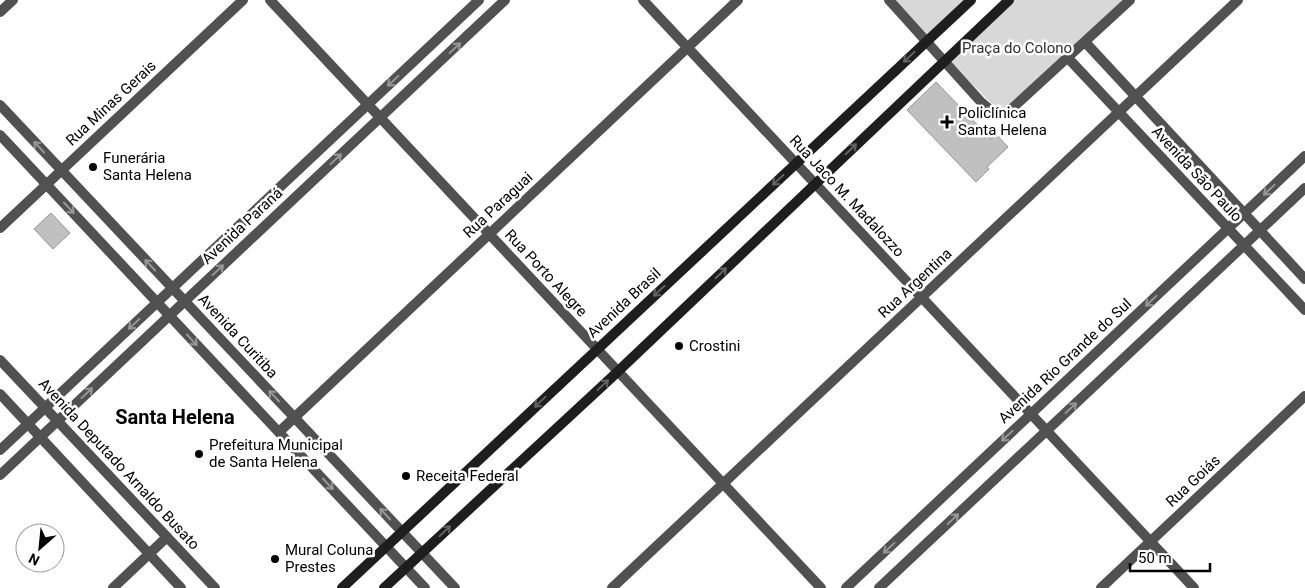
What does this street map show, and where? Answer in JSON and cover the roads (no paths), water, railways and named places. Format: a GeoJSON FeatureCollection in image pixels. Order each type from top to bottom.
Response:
{"type":"FeatureCollection","features":[{"type":"Feature","properties":{"kind":"main road","name":"Avenida Brasil"},"geometry":{"type":"LineString","coordinates":[[342,588],[971,0]]}},
{"type":"Feature","properties":{"kind":"main road"},"geometry":{"type":"LineString","coordinates":[[384,588],[618,371],[1009,0]]}},
{"type":"Feature","properties":{"kind":"street"},"geometry":{"type":"LineString","coordinates":[[0,12],[12,0]]}},
{"type":"Feature","properties":{"kind":"street","name":"Rua Minas Gerais"},"geometry":{"type":"LineString","coordinates":[[0,228],[243,0]]}},
{"type":"Feature","properties":{"kind":"street","name":"Rua Porto Alegre"},"geometry":{"type":"LineString","coordinates":[[270,0],[821,588]]}},
{"type":"Feature","properties":{"kind":"street","name":"Avenida Paraná"},"geometry":{"type":"LineString","coordinates":[[0,450],[479,0]]}},
{"type":"Feature","properties":{"kind":"street","name":"Avenida Paraná"},"geometry":{"type":"LineString","coordinates":[[0,475],[505,0]]}},
{"type":"Feature","properties":{"kind":"street","name":"Rua Jaco M. Madalozzo"},"geometry":{"type":"LineString","coordinates":[[643,0],[1194,588]]}},
{"type":"Feature","properties":{"kind":"street","name":"Rua Paraguai"},"geometry":{"type":"LineString","coordinates":[[278,432],[738,0]]}},
{"type":"Feature","properties":{"kind":"street"},"geometry":{"type":"LineString","coordinates":[[889,0],[981,102],[993,112],[1006,114],[1130,0]]}},
{"type":"Feature","properties":{"kind":"street","name":"Rua Argentina"},"geometry":{"type":"LineString","coordinates":[[612,588],[1238,0]]}},
{"type":"Feature","properties":{"kind":"street","name":"Avenida São Paulo"},"geometry":{"type":"LineString","coordinates":[[1085,42],[1305,279]]}},
{"type":"Feature","properties":{"kind":"street","name":"Avenida São Paulo"},"geometry":{"type":"LineString","coordinates":[[1067,58],[1305,310]]}},
{"type":"Feature","properties":{"kind":"street","name":"Avenida Curitiba"},"geometry":{"type":"LineString","coordinates":[[0,105],[454,588]]}},
{"type":"Feature","properties":{"kind":"street"},"geometry":{"type":"LineString","coordinates":[[0,135],[425,588]]}},
{"type":"Feature","properties":{"kind":"street","name":"Avenida Rio Grande do Sul"},"geometry":{"type":"LineString","coordinates":[[846,588],[1305,156]]}},
{"type":"Feature","properties":{"kind":"street"},"geometry":{"type":"LineString","coordinates":[[879,588],[1305,188]]}},
{"type":"Feature","properties":{"kind":"street"},"geometry":{"type":"LineString","coordinates":[[244,221],[256,234]]}},
{"type":"Feature","properties":{"kind":"street","name":"Avenida Deputado Arnaldo Busato"},"geometry":{"type":"LineString","coordinates":[[0,360],[215,588]]}},
{"type":"Feature","properties":{"kind":"street"},"geometry":{"type":"LineString","coordinates":[[96,360],[109,372]]}},
{"type":"Feature","properties":{"kind":"street"},"geometry":{"type":"LineString","coordinates":[[0,394],[182,588]]}},
{"type":"Feature","properties":{"kind":"street","name":"Rua Goiás"},"geometry":{"type":"LineString","coordinates":[[1101,588],[1305,396]]}},
{"type":"Feature","properties":{"kind":"street"},"geometry":{"type":"LineString","coordinates":[[112,588],[167,537]]}},
{"type":"Feature","properties":{"kind":"place","name":"Policlínica Santa Helena"},"geometry":{"type":"Point","coordinates":[947,122]}},
{"type":"Feature","properties":{"kind":"place","name":"Funerária Santa Helena"},"geometry":{"type":"Point","coordinates":[93,167]}},
{"type":"Feature","properties":{"kind":"place","name":"Crostini"},"geometry":{"type":"Point","coordinates":[679,346]}},
{"type":"Feature","properties":{"kind":"place","name":"Prefeitura Municipal de Santa Helena"},"geometry":{"type":"Point","coordinates":[199,454]}},
{"type":"Feature","properties":{"kind":"place","name":"Receita Federal"},"geometry":{"type":"Point","coordinates":[406,476]}},
{"type":"Feature","properties":{"kind":"place","name":"Mural Coluna Prestes"},"geometry":{"type":"Point","coordinates":[275,559]}},
{"type":"Feature","properties":{"kind":"district","name":"Santa Helena"},"geometry":{"type":"Point","coordinates":[175,417]}},
{"type":"Feature","properties":{"kind":"park label","name":"Praça do Colono"},"geometry":{"type":"Point","coordinates":[1017,48]}}]}
